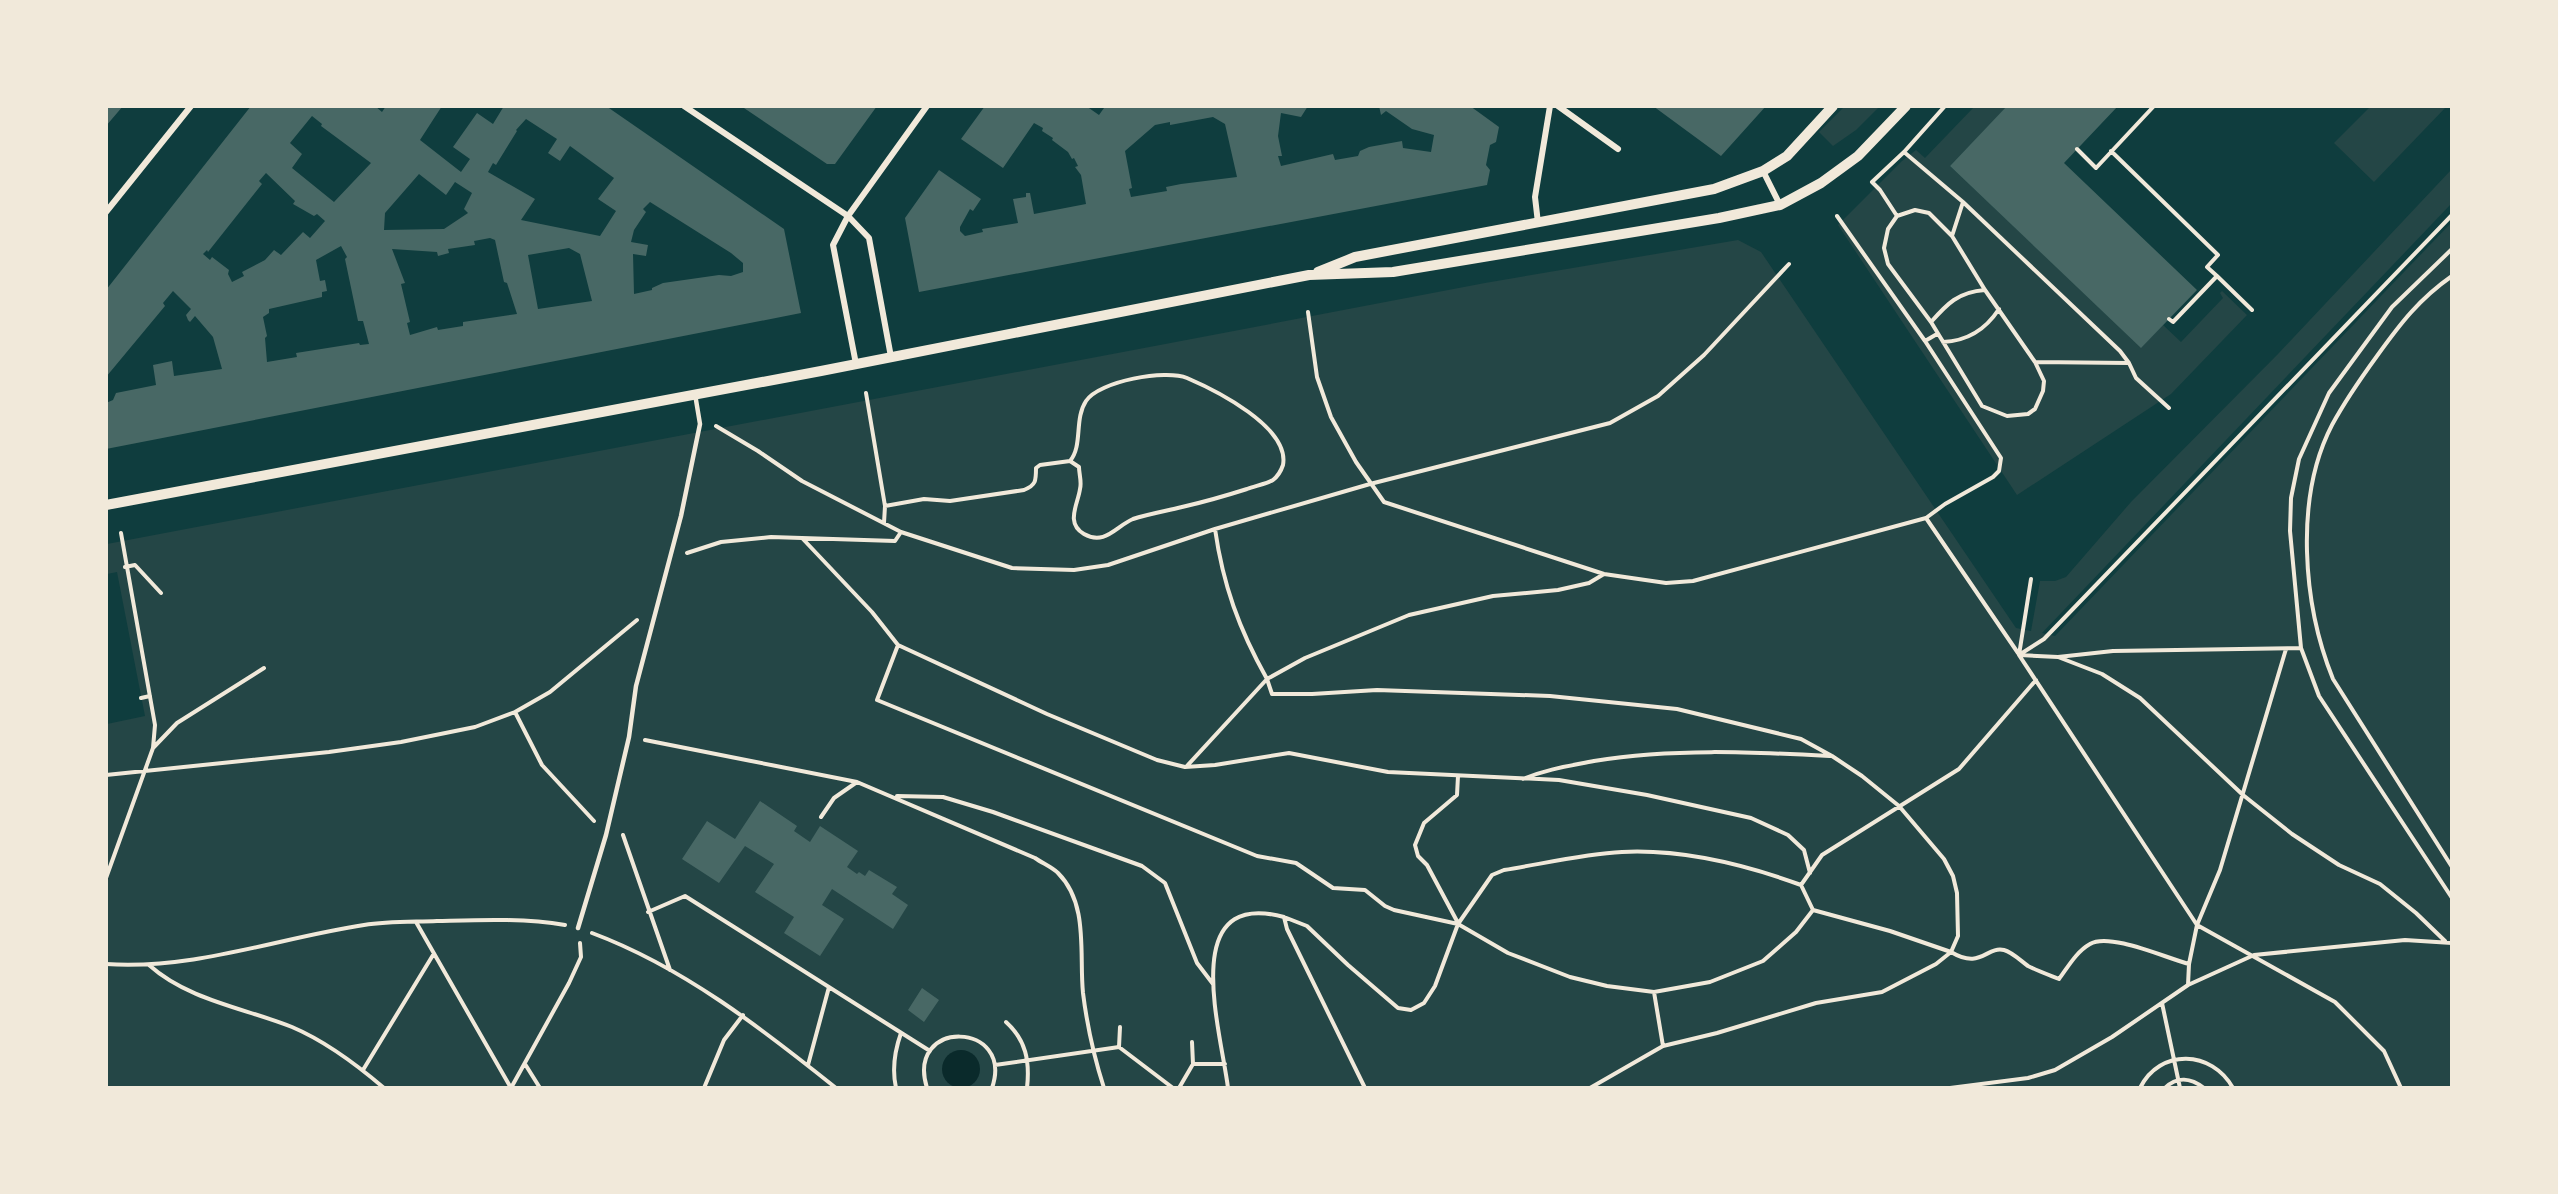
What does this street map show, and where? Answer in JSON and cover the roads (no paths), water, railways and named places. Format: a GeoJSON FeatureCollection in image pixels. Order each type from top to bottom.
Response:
{"type":"FeatureCollection","features":[{"type":"Feature","properties":{"kind":"street"},"geometry":{"type":"LineString","coordinates":[[106,212],[191,106]]}},
{"type":"Feature","properties":{"kind":"street"},"geometry":{"type":"LineString","coordinates":[[684,106],[848,216],[869,238],[891,357]]}},
{"type":"Feature","properties":{"kind":"street"},"geometry":{"type":"LineString","coordinates":[[856,364],[833,245],[848,216],[927,106]]}},
{"type":"Feature","properties":{"kind":"street"},"geometry":{"type":"LineString","coordinates":[[1538,223],[1535,197],[1550,106]]}},
{"type":"Feature","properties":{"kind":"street"},"geometry":{"type":"LineString","coordinates":[[1558,106],[1618,149]]}},
{"type":"Feature","properties":{"kind":"street"},"geometry":{"type":"LineString","coordinates":[[1309,276],[1355,257],[1705,191],[1763,171],[1787,156],[1833,106]]}},
{"type":"Feature","properties":{"kind":"street"},"geometry":{"type":"LineString","coordinates":[[106,505],[1309,276],[1393,272],[1501,256],[1678,226],[1780,205],[1821,183],[1858,156],[1906,106]]}},
{"type":"Feature","properties":{"kind":"street"},"geometry":{"type":"LineString","coordinates":[[1763,171],[1780,205]]}},
{"type":"Feature","properties":{"kind":"lane"},"geometry":{"type":"LineString","coordinates":[[578,928],[606,835],[629,737],[636,686],[681,516],[700,424],[695,394]]}}]}
